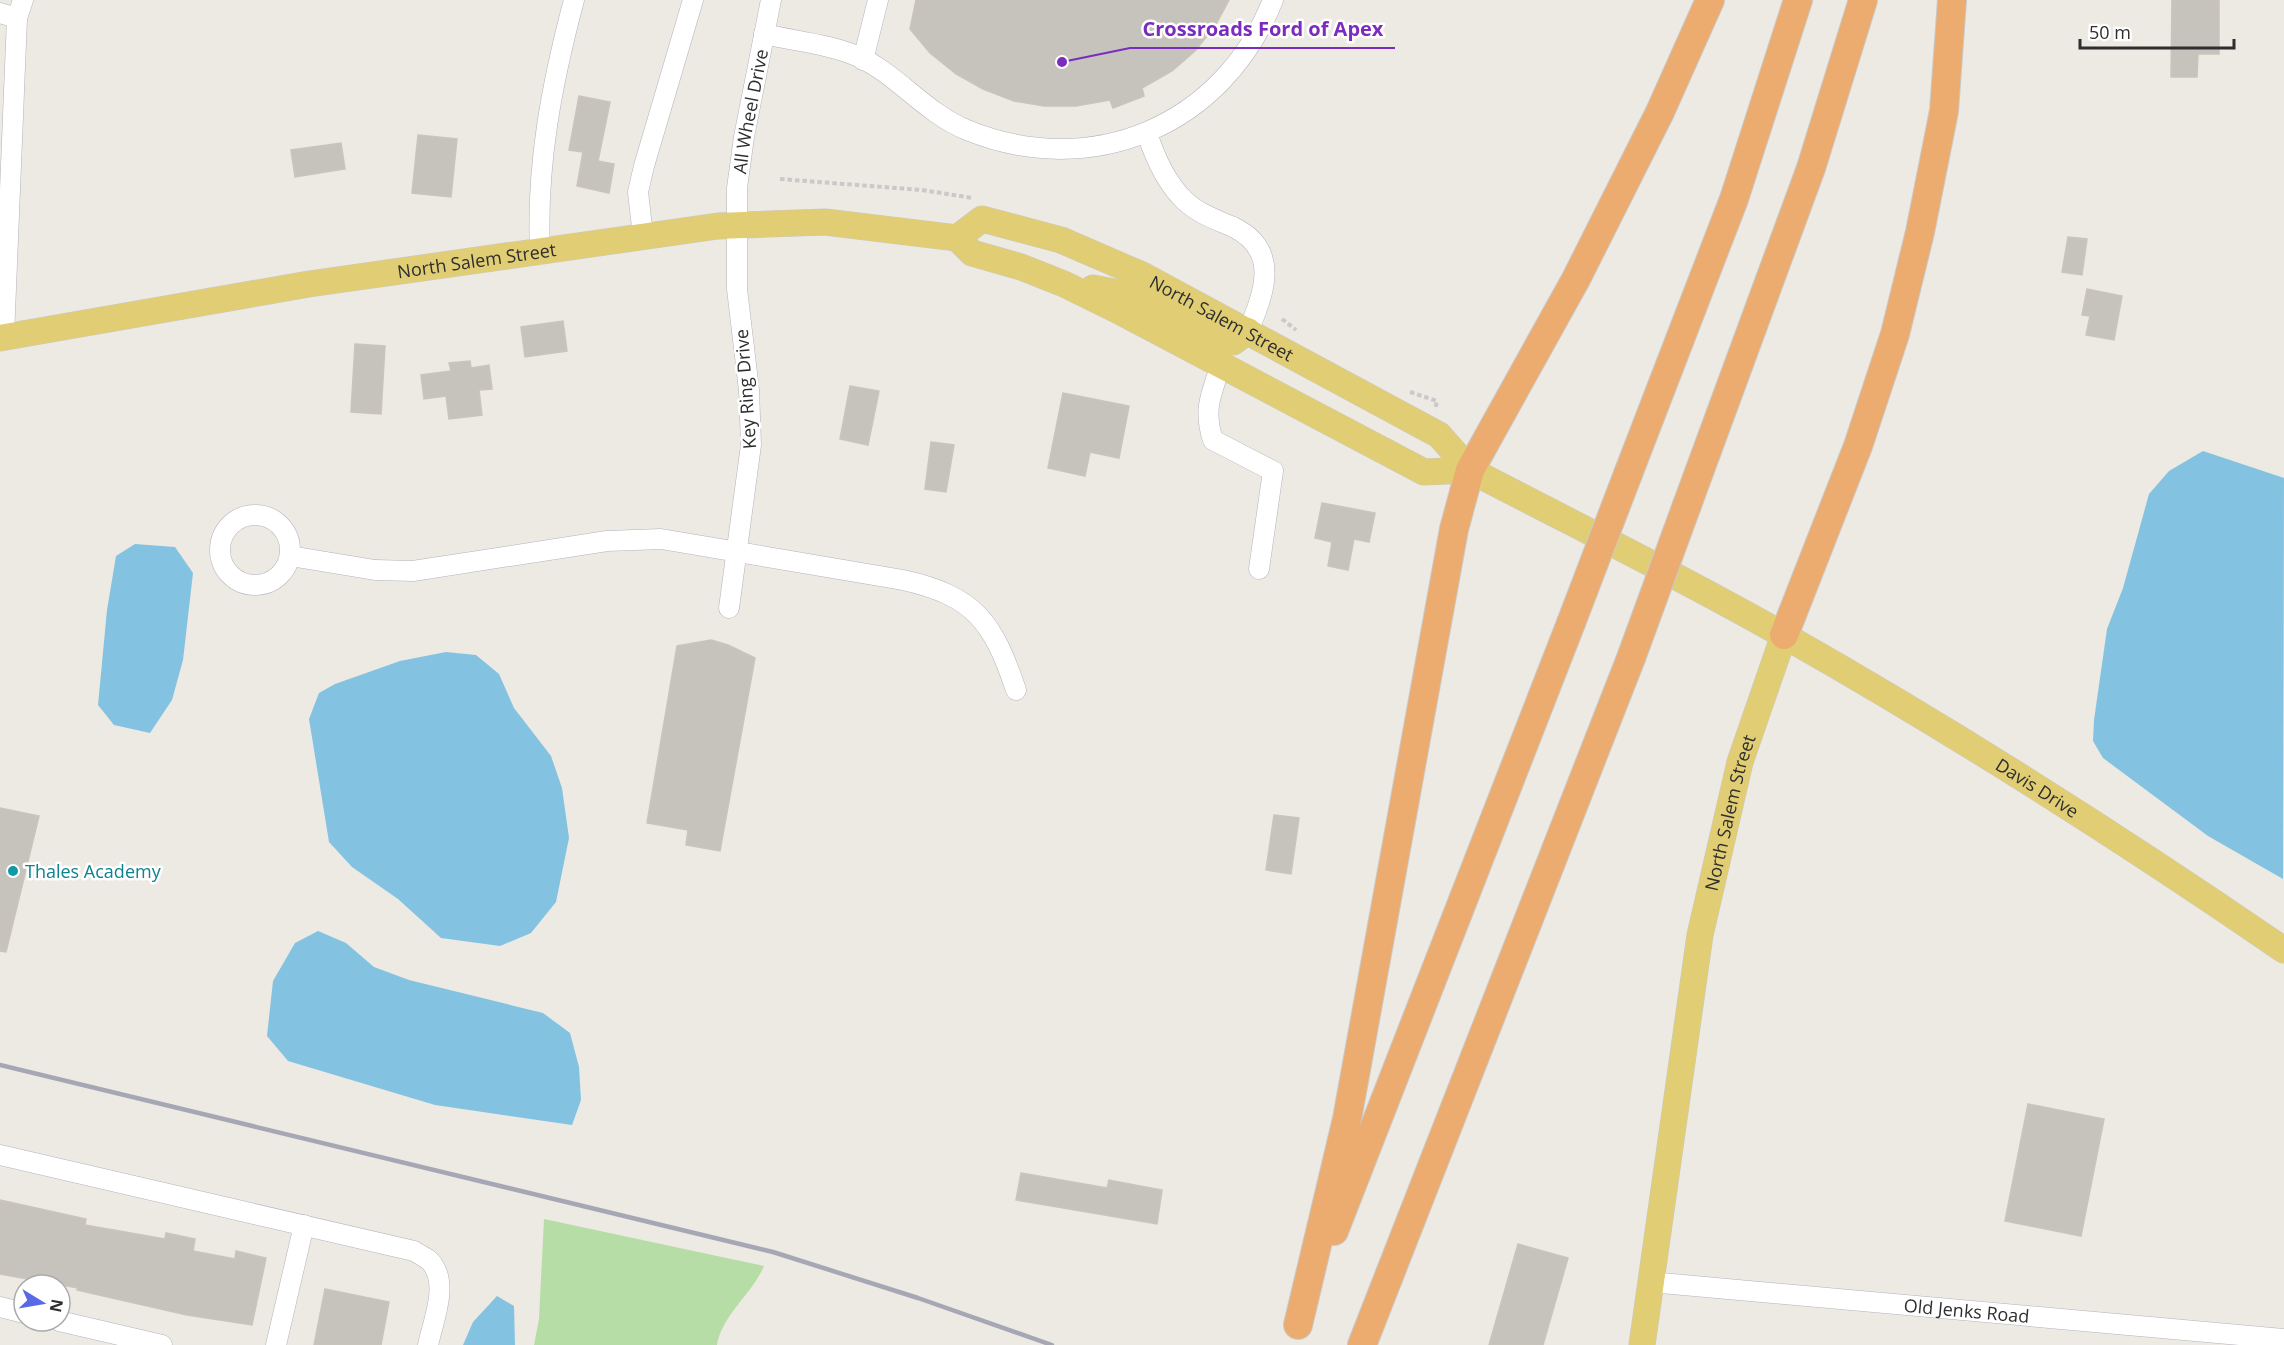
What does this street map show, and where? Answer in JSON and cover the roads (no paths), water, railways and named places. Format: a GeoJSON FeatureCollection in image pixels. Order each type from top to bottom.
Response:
{"type":"FeatureCollection","features":[{"type":"Feature","properties":{"kind":"highway"},"geometry":{"type":"LineString","coordinates":[[1294,1335],[1347,1119],[1454,529],[1470,470],[1576,279],[1660,112],[1710,0]]}},
{"type":"Feature","properties":{"kind":"highway"},"geometry":{"type":"LineString","coordinates":[[1294,1335],[1734,199],[1798,0]]}},
{"type":"Feature","properties":{"kind":"highway"},"geometry":{"type":"LineString","coordinates":[[1362,1345],[1631,657],[1811,168],[1863,0]]}},
{"type":"Feature","properties":{"kind":"highway"},"geometry":{"type":"LineString","coordinates":[[1784,635],[1858,446],[1895,334],[1920,232],[1944,111],[1952,0]]}},
{"type":"Feature","properties":{"kind":"main road","name":"North Salem Street"},"geometry":{"type":"LineString","coordinates":[[2,338],[309,284],[643,236],[736,225],[825,222],[957,238],[982,219],[1041,234],[1110,259],[1439,435],[1470,470],[1784,635],[1740,762],[1700,935],[1642,1345]]}},
{"type":"Feature","properties":{"kind":"main road"},"geometry":{"type":"LineString","coordinates":[[957,238],[972,254],[1021,267],[1064,284],[1424,472],[1470,470]]}},
{"type":"Feature","properties":{"kind":"main road"},"geometry":{"type":"LineString","coordinates":[[1064,284],[1135,296],[1224,341],[1233,342],[1248,331]]}},
{"type":"Feature","properties":{"kind":"main road","name":"Davis Drive"},"geometry":{"type":"LineString","coordinates":[[1784,635],[1929,721],[2146,856],[2284,950]]}},
{"type":"Feature","properties":{"kind":"street"},"geometry":{"type":"LineString","coordinates":[[540,251],[538,204],[547,120],[555,70],[574,0]]}},
{"type":"Feature","properties":{"kind":"street"},"geometry":{"type":"LineString","coordinates":[[643,236],[638,192],[693,0]]}},
{"type":"Feature","properties":{"kind":"street","name":"All Wheel Drive"},"geometry":{"type":"LineString","coordinates":[[736,225],[739,168],[771,0]]}},
{"type":"Feature","properties":{"kind":"street"},"geometry":{"type":"LineString","coordinates":[[863,60],[878,0]]}},
{"type":"Feature","properties":{"kind":"street"},"geometry":{"type":"LineString","coordinates":[[764,34],[836,50],[863,60],[935,112],[963,129],[992,140],[1054,150],[1110,145],[1147,134],[1194,107],[1230,73],[1248,50],[1273,0]]}},
{"type":"Feature","properties":{"kind":"street"},"geometry":{"type":"LineString","coordinates":[[2,338],[13,10]]}},
{"type":"Feature","properties":{"kind":"street"},"geometry":{"type":"LineString","coordinates":[[1147,134],[1153,153],[1174,189],[1203,214],[1246,235],[1261,254],[1265,280],[1248,331]]}},
{"type":"Feature","properties":{"kind":"street","name":"Key Ring Drive"},"geometry":{"type":"LineString","coordinates":[[729,608],[751,445],[748,379],[736,289],[736,225]]}},
{"type":"Feature","properties":{"kind":"street"},"geometry":{"type":"LineString","coordinates":[[1221,365],[1210,397],[1206,419],[1213,440],[1273,471],[1259,569]]}},
{"type":"Feature","properties":{"kind":"street"},"geometry":{"type":"LineString","coordinates":[[290,556],[399,572],[607,542],[661,539],[937,587],[965,602],[996,638],[1016,690]]}},
{"type":"Feature","properties":{"kind":"street"},"geometry":{"type":"LineString","coordinates":[[0,1155],[414,1251],[433,1264],[438,1278],[438,1297],[428,1345]]}},
{"type":"Feature","properties":{"kind":"street"},"geometry":{"type":"LineString","coordinates":[[276,1345],[304,1225]]}},
{"type":"Feature","properties":{"kind":"street","name":"Old Jenks Road"},"geometry":{"type":"LineString","coordinates":[[1650,1282],[2284,1339]]}},
{"type":"Feature","properties":{"kind":"street"},"geometry":{"type":"LineString","coordinates":[[72,1324],[162,1345]]}},
{"type":"Feature","properties":{"kind":"water"},"geometry":{"type":"Polygon","coordinates":[[[2203,451],[2284,478],[2283,879],[2208,836],[2103,758],[2093,741],[2107,629],[2123,588],[2149,494],[2169,471],[2203,451]]]}},
{"type":"Feature","properties":{"kind":"water"},"geometry":{"type":"Polygon","coordinates":[[[135,544],[175,547],[193,573],[183,660],[172,700],[150,733],[114,725],[98,705],[107,610],[116,556],[135,544]]]}},
{"type":"Feature","properties":{"kind":"water"},"geometry":{"type":"Polygon","coordinates":[[[446,652],[476,655],[499,674],[514,708],[551,756],[562,788],[569,838],[556,902],[531,933],[500,946],[441,938],[398,899],[352,867],[329,842],[309,719],[319,693],[335,684],[400,661],[446,652]]]}},
{"type":"Feature","properties":{"kind":"water"},"geometry":{"type":"Polygon","coordinates":[[[318,931],[346,943],[374,967],[409,980],[543,1013],[570,1033],[579,1067],[581,1100],[572,1125],[435,1105],[288,1061],[267,1036],[273,981],[295,943],[318,931]]]}},
{"type":"Feature","properties":{"kind":"water"},"geometry":{"type":"Polygon","coordinates":[[[497,1296],[514,1306],[515,1345],[463,1345],[473,1322],[497,1296]]]}},
{"type":"Feature","properties":{"kind":"railway"},"geometry":{"type":"LineString","coordinates":[[0,1065],[773,1252],[918,1298],[1052,1345]]}},
{"type":"Feature","properties":{"kind":"place","name":"Crossroads Ford of Apex"},"geometry":{"type":"Point","coordinates":[1062,62]}},
{"type":"Feature","properties":{"kind":"place","name":"Thales Academy"},"geometry":{"type":"Point","coordinates":[13,871]}}]}
